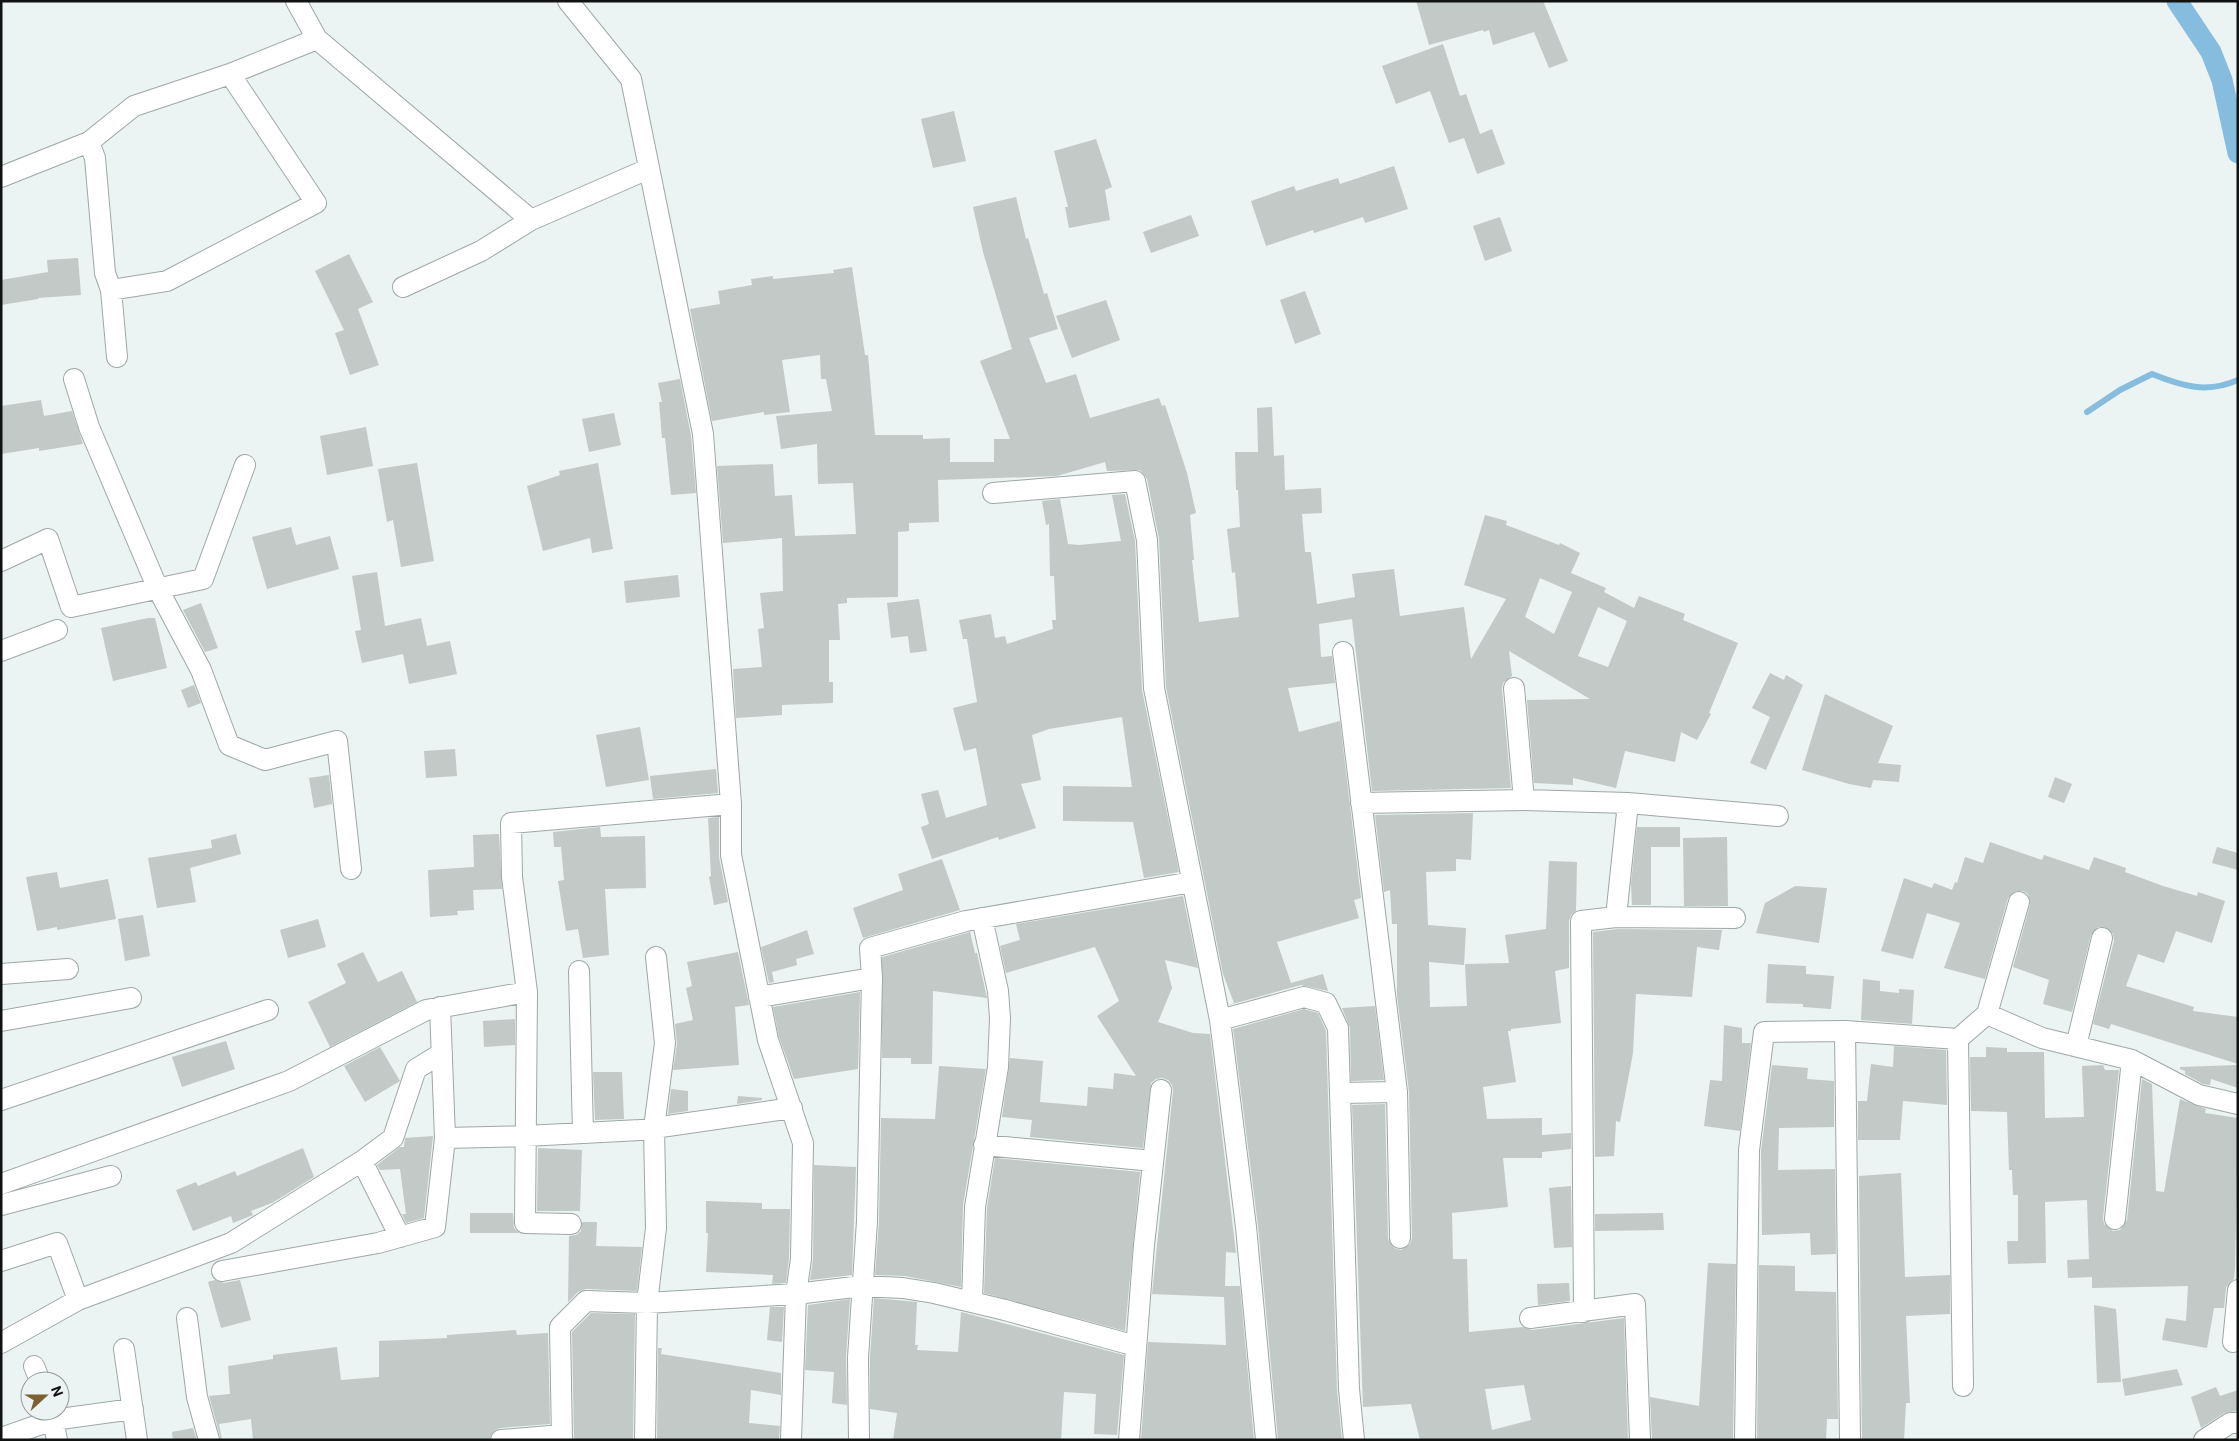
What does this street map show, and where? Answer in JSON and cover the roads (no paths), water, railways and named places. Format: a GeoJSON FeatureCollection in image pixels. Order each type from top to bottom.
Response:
{"type":"FeatureCollection","features":[{"type":"Feature","properties":{"kind":"street"},"geometry":{"type":"LineString","coordinates":[[296,1],[317,39],[531,220]]}},
{"type":"Feature","properties":{"kind":"street"},"geometry":{"type":"LineString","coordinates":[[568,1],[631,79],[703,434],[731,804],[731,855],[768,1040],[803,1142],[801,1259],[796,1294],[791,1440]]}},
{"type":"Feature","properties":{"kind":"street"},"geometry":{"type":"LineString","coordinates":[[1,177],[89,142],[134,106],[230,74],[317,39]]}},
{"type":"Feature","properties":{"kind":"street"},"geometry":{"type":"LineString","coordinates":[[111,290],[167,281],[316,203],[230,74]]}},
{"type":"Feature","properties":{"kind":"street"},"geometry":{"type":"LineString","coordinates":[[89,142],[95,158],[104,273],[111,290],[117,357]]}},
{"type":"Feature","properties":{"kind":"street"},"geometry":{"type":"LineString","coordinates":[[403,287],[481,251],[531,220],[648,169]]}},
{"type":"Feature","properties":{"kind":"street"},"geometry":{"type":"LineString","coordinates":[[74,379],[89,426],[158,589],[201,670],[229,745],[265,760],[337,741],[351,869]]}},
{"type":"Feature","properties":{"kind":"street"},"geometry":{"type":"LineString","coordinates":[[1,560],[48,540],[71,607],[203,579],[245,466]]}},
{"type":"Feature","properties":{"kind":"street"},"geometry":{"type":"LineString","coordinates":[[993,492],[1135,481],[1147,540],[1154,688],[1220,1020],[1246,1227],[1266,1440]]}},
{"type":"Feature","properties":{"kind":"street"},"geometry":{"type":"LineString","coordinates":[[1,651],[57,630]]}},
{"type":"Feature","properties":{"kind":"street"},"geometry":{"type":"LineString","coordinates":[[1343,652],[1397,1092],[1400,1238]]}},
{"type":"Feature","properties":{"kind":"street"},"geometry":{"type":"LineString","coordinates":[[1514,688],[1524,800]]}},
{"type":"Feature","properties":{"kind":"street"},"geometry":{"type":"LineString","coordinates":[[1361,803],[1524,800],[1628,803],[1778,816]]}},
{"type":"Feature","properties":{"kind":"street"},"geometry":{"type":"LineString","coordinates":[[1616,917],[1628,803]]}},
{"type":"Feature","properties":{"kind":"street"},"geometry":{"type":"LineString","coordinates":[[571,1224],[525,1223],[526,992],[512,877],[511,823],[731,804]]}},
{"type":"Feature","properties":{"kind":"street"},"geometry":{"type":"LineString","coordinates":[[859,1440],[858,1358],[866,1221],[872,978],[870,948],[982,918],[1192,882]]}},
{"type":"Feature","properties":{"kind":"street"},"geometry":{"type":"LineString","coordinates":[[1745,1440],[1749,1150],[1764,1032],[1845,1032],[1958,1040],[1987,1014],[2019,902]]}},
{"type":"Feature","properties":{"kind":"street"},"geometry":{"type":"LineString","coordinates":[[1584,1312],[1581,921],[1616,917],[1735,918]]}},
{"type":"Feature","properties":{"kind":"street"},"geometry":{"type":"LineString","coordinates":[[972,1302],[972,1235],[984,1145],[998,1067],[1000,1018],[998,991],[982,918]]}},
{"type":"Feature","properties":{"kind":"street"},"geometry":{"type":"LineString","coordinates":[[2076,1046],[2102,938]]}},
{"type":"Feature","properties":{"kind":"street"},"geometry":{"type":"LineString","coordinates":[[645,1440],[647,1303],[656,1228],[654,1128],[665,1043],[656,957]]}},
{"type":"Feature","properties":{"kind":"street"},"geometry":{"type":"LineString","coordinates":[[1,974],[68,969]]}},
{"type":"Feature","properties":{"kind":"street"},"geometry":{"type":"LineString","coordinates":[[579,971],[583,1133]]}},
{"type":"Feature","properties":{"kind":"street"},"geometry":{"type":"LineString","coordinates":[[759,997],[872,978]]}},
{"type":"Feature","properties":{"kind":"street"},"geometry":{"type":"LineString","coordinates":[[1,1184],[289,1081],[426,1010],[526,992]]}},
{"type":"Feature","properties":{"kind":"street"},"geometry":{"type":"LineString","coordinates":[[1220,1020],[1304,997],[1326,1003],[1338,1028],[1349,1389],[1354,1440]]}},
{"type":"Feature","properties":{"kind":"street"},"geometry":{"type":"LineString","coordinates":[[1,1021],[131,998]]}},
{"type":"Feature","properties":{"kind":"street"},"geometry":{"type":"LineString","coordinates":[[222,1271],[378,1243],[435,1226],[446,1138],[440,1007]]}},
{"type":"Feature","properties":{"kind":"street"},"geometry":{"type":"LineString","coordinates":[[1,1100],[268,1010]]}},
{"type":"Feature","properties":{"kind":"street"},"geometry":{"type":"LineString","coordinates":[[1987,1014],[2042,1038],[2132,1060],[2199,1094],[2238,1104]]}},
{"type":"Feature","properties":{"kind":"street"},"geometry":{"type":"LineString","coordinates":[[1845,1032],[1850,1440]]}},
{"type":"Feature","properties":{"kind":"street"},"geometry":{"type":"LineString","coordinates":[[1958,1040],[1963,1386]]}},
{"type":"Feature","properties":{"kind":"street"},"geometry":{"type":"LineString","coordinates":[[1,1343],[78,1300],[231,1243],[362,1160],[393,1138],[416,1069],[442,1053]]}},
{"type":"Feature","properties":{"kind":"street"},"geometry":{"type":"LineString","coordinates":[[2115,1219],[2132,1060]]}},
{"type":"Feature","properties":{"kind":"street"},"geometry":{"type":"LineString","coordinates":[[1129,1440],[1144,1245],[1161,1090]]}},
{"type":"Feature","properties":{"kind":"street"},"geometry":{"type":"LineString","coordinates":[[1341,1093],[1397,1092]]}},
{"type":"Feature","properties":{"kind":"street"},"geometry":{"type":"LineString","coordinates":[[446,1138],[526,1136],[654,1128],[792,1108]]}},
{"type":"Feature","properties":{"kind":"street"},"geometry":{"type":"LineString","coordinates":[[984,1145],[1153,1161]]}},
{"type":"Feature","properties":{"kind":"street"},"geometry":{"type":"LineString","coordinates":[[362,1160],[400,1237]]}},
{"type":"Feature","properties":{"kind":"street"},"geometry":{"type":"LineString","coordinates":[[1,1205],[111,1176]]}},
{"type":"Feature","properties":{"kind":"street"},"geometry":{"type":"LineString","coordinates":[[1,1261],[57,1243],[78,1300]]}},
{"type":"Feature","properties":{"kind":"street"},"geometry":{"type":"LineString","coordinates":[[503,1440],[562,1438],[560,1327],[586,1301],[647,1303],[796,1294],[862,1286],[911,1290],[972,1302],[1136,1346]]}},
{"type":"Feature","properties":{"kind":"street"},"geometry":{"type":"LineString","coordinates":[[2233,1342],[2238,1290]]}},
{"type":"Feature","properties":{"kind":"street"},"geometry":{"type":"LineString","coordinates":[[1530,1318],[1635,1304],[1640,1440]]}},
{"type":"Feature","properties":{"kind":"street"},"geometry":{"type":"LineString","coordinates":[[187,1318],[197,1397],[209,1440]]}},
{"type":"Feature","properties":{"kind":"street"},"geometry":{"type":"LineString","coordinates":[[124,1349],[137,1440]]}},
{"type":"Feature","properties":{"kind":"street"},"geometry":{"type":"LineString","coordinates":[[70,1414],[133,1409]]}},
{"type":"Feature","properties":{"kind":"street"},"geometry":{"type":"LineString","coordinates":[[1,1438],[40,1421]]}},
{"type":"Feature","properties":{"kind":"street"},"geometry":{"type":"LineString","coordinates":[[52,1421],[58,1440]]}},
{"type":"Feature","properties":{"kind":"street"},"geometry":{"type":"LineString","coordinates":[[2204,1440],[2230,1423],[2238,1423]]}},
{"type":"Feature","properties":{"kind":"waterway"},"geometry":{"type":"LineString","coordinates":[[2177,1],[2211,52],[2222,80],[2238,153]]}},
{"type":"Feature","properties":{"kind":"waterway"},"geometry":{"type":"LineString","coordinates":[[2087,412],[2120,390],[2152,374],[2195,387],[2216,387],[2238,380]]}}]}
